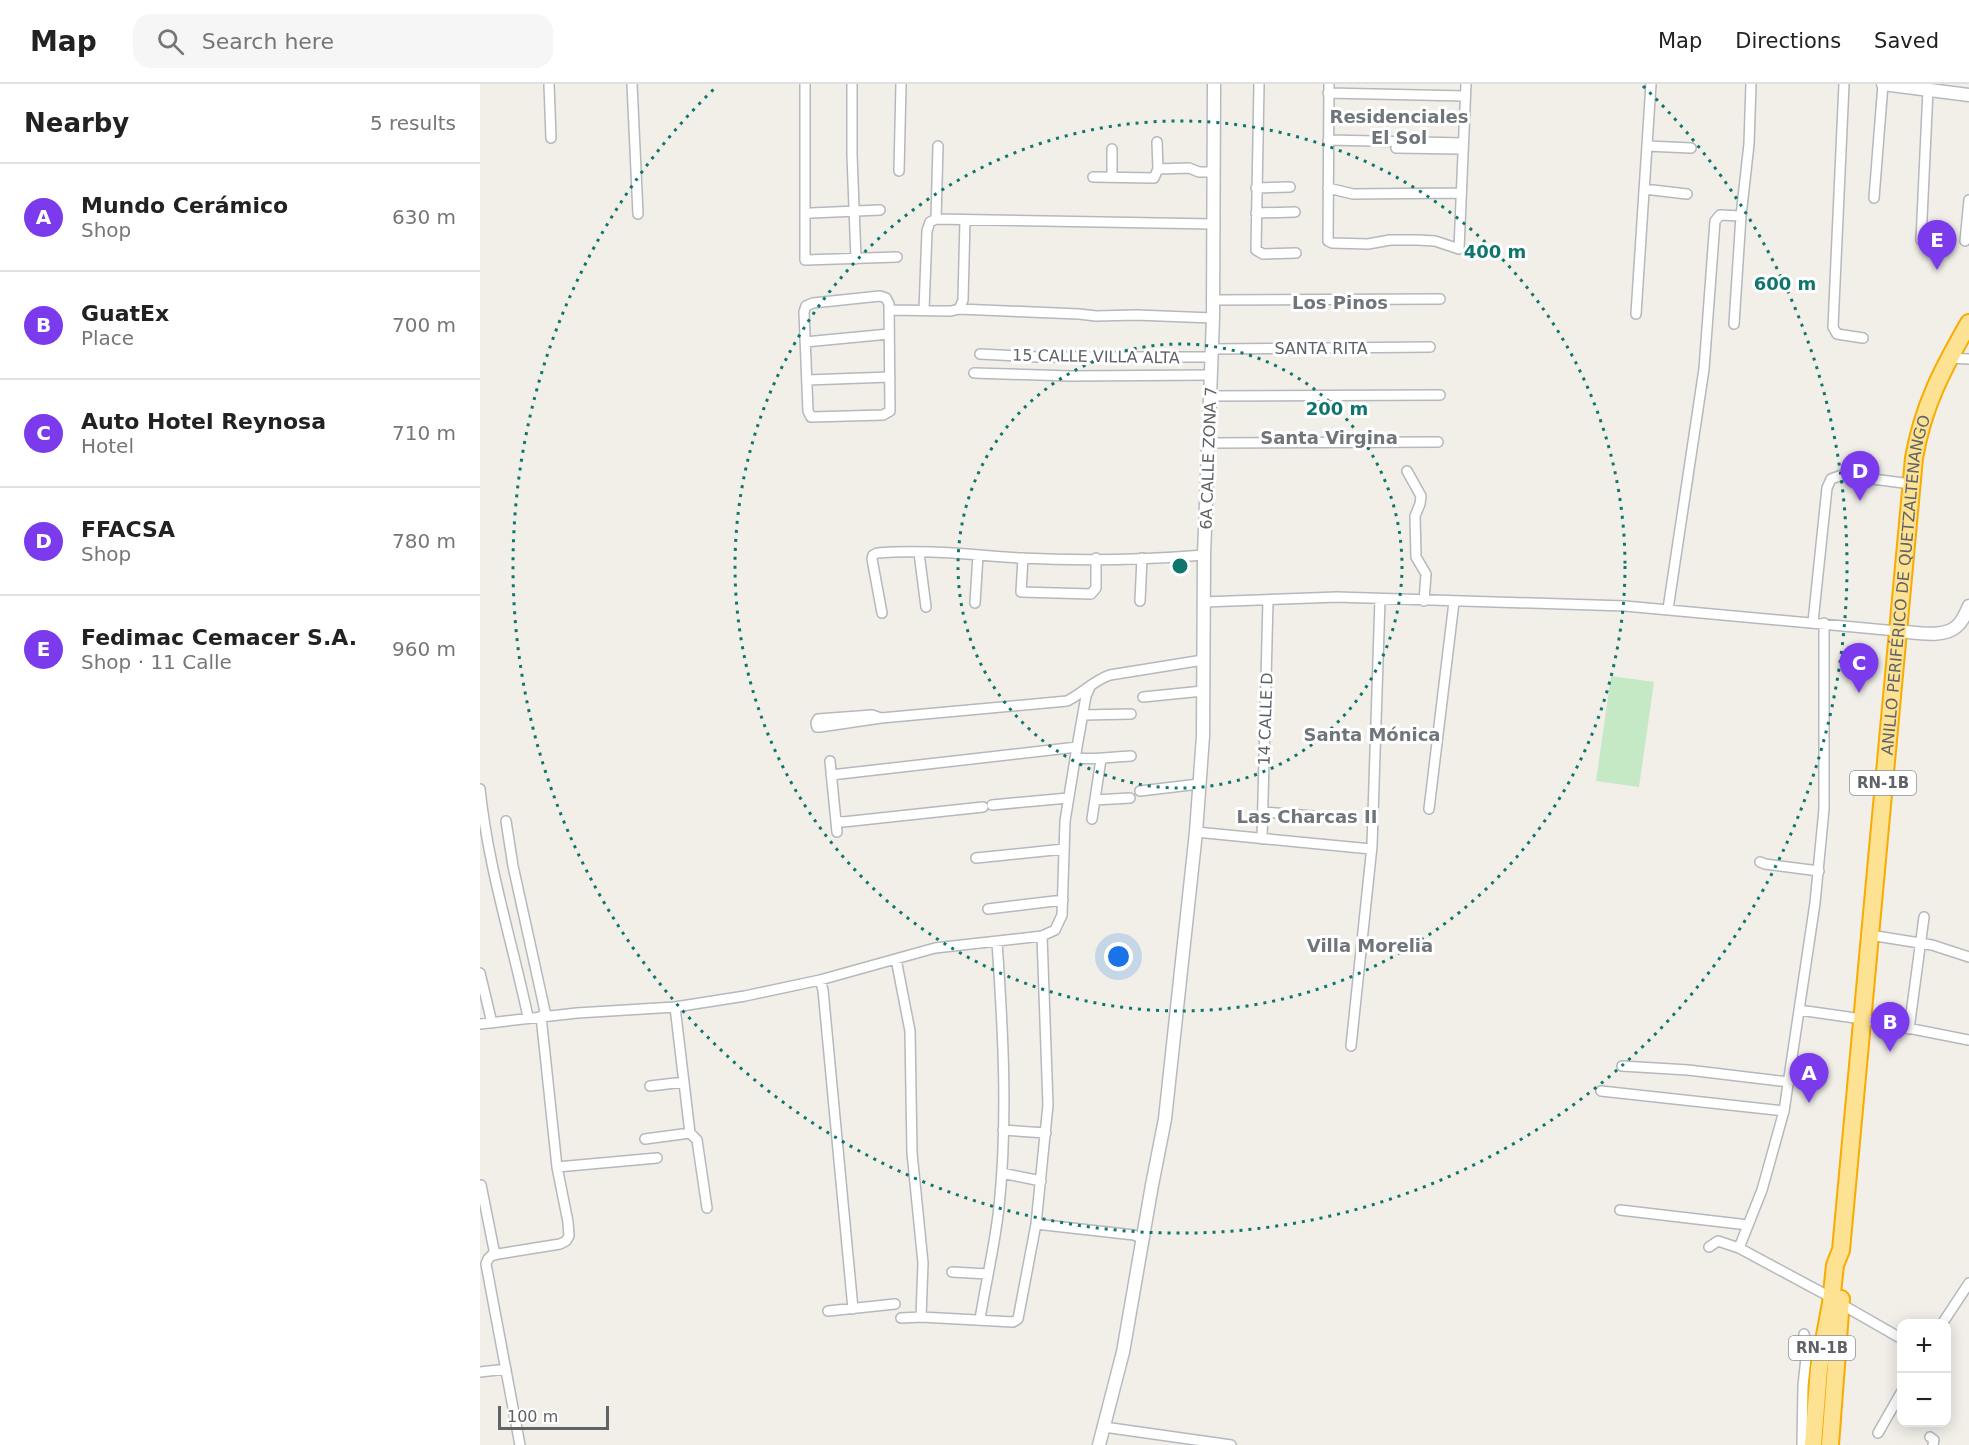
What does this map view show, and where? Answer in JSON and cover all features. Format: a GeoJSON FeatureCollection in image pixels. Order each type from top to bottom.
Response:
{"type":"FeatureCollection","features":[{"type":"Feature","properties":{"kind":"highway","name":"ANILLO PERIFÉRICO DE QUETZALTENANGO"},"geometry":{"type":"LineString","coordinates":[[1830,1445],[1836,1301],[1835,1265],[1841,1254],[1911,484],[1921,424],[1932,393],[1969,323]]}},
{"type":"Feature","properties":{"kind":"highway","name":"ANILLO PERIFÉRICO DE QUETZALTENANGO"},"geometry":{"type":"LineString","coordinates":[[1813,1445],[1817,1384],[1815,1347],[1836,1301]]}},
{"type":"Feature","properties":{"kind":"street"},"geometry":{"type":"LineString","coordinates":[[549,84],[551,138]]}},
{"type":"Feature","properties":{"kind":"street"},"geometry":{"type":"LineString","coordinates":[[632,84],[638,214]]}},
{"type":"Feature","properties":{"kind":"street"},"geometry":{"type":"LineString","coordinates":[[805,84],[805,260],[897,257]]}},
{"type":"Feature","properties":{"kind":"street"},"geometry":{"type":"LineString","coordinates":[[852,84],[856,259]]}},
{"type":"Feature","properties":{"kind":"street"},"geometry":{"type":"LineString","coordinates":[[899,171],[902,84]]}},
{"type":"Feature","properties":{"kind":"street","name":"6A CALLE ZONA 7"},"geometry":{"type":"LineString","coordinates":[[1099,1445],[1123,1352],[1167,1110],[1196,832],[1203,736],[1204,555],[1214,300],[1214,84]]}},
{"type":"Feature","properties":{"kind":"street"},"geometry":{"type":"LineString","coordinates":[[1258,84],[1257,252],[1263,254],[1296,253]]}},
{"type":"Feature","properties":{"kind":"street"},"geometry":{"type":"LineString","coordinates":[[1465,99],[1328,92],[1328,241],[1368,244],[1390,240],[1435,241],[1459,249],[1466,84]]}},
{"type":"Feature","properties":{"kind":"street"},"geometry":{"type":"LineString","coordinates":[[1636,314],[1651,84]]}},
{"type":"Feature","properties":{"kind":"street"},"geometry":{"type":"LineString","coordinates":[[1734,324],[1740,216],[1749,144],[1751,84]]}},
{"type":"Feature","properties":{"kind":"street"},"geometry":{"type":"LineString","coordinates":[[1844,84],[1833,327],[1837,334],[1863,338]]}},
{"type":"Feature","properties":{"kind":"street"},"geometry":{"type":"LineString","coordinates":[[1874,198],[1883,84],[1932,88],[1969,95]]}},
{"type":"Feature","properties":{"kind":"street"},"geometry":{"type":"LineString","coordinates":[[1921,240],[1932,88]]}},
{"type":"Feature","properties":{"kind":"street"},"geometry":{"type":"LineString","coordinates":[[1093,177],[1152,178],[1157,176],[1157,142]]}},
{"type":"Feature","properties":{"kind":"street"},"geometry":{"type":"LineString","coordinates":[[1328,143],[1463,146]]}},
{"type":"Feature","properties":{"kind":"street"},"geometry":{"type":"LineString","coordinates":[[936,219],[938,146]]}},
{"type":"Feature","properties":{"kind":"street"},"geometry":{"type":"LineString","coordinates":[[1647,146],[1691,148]]}},
{"type":"Feature","properties":{"kind":"street"},"geometry":{"type":"LineString","coordinates":[[1112,149],[1112,177]]}},
{"type":"Feature","properties":{"kind":"street"},"geometry":{"type":"LineString","coordinates":[[1158,169],[1189,168],[1199,172],[1213,172]]}},
{"type":"Feature","properties":{"kind":"street"},"geometry":{"type":"LineString","coordinates":[[1256,188],[1290,187]]}},
{"type":"Feature","properties":{"kind":"street"},"geometry":{"type":"LineString","coordinates":[[1328,188],[1353,194],[1461,193]]}},
{"type":"Feature","properties":{"kind":"street"},"geometry":{"type":"LineString","coordinates":[[1644,189],[1687,194]]}},
{"type":"Feature","properties":{"kind":"street"},"geometry":{"type":"LineString","coordinates":[[1965,241],[1969,200]]}},
{"type":"Feature","properties":{"kind":"street"},"geometry":{"type":"LineString","coordinates":[[811,213],[880,210]]}},
{"type":"Feature","properties":{"kind":"street"},"geometry":{"type":"LineString","coordinates":[[1256,213],[1295,212]]}},
{"type":"Feature","properties":{"kind":"street"},"geometry":{"type":"LineString","coordinates":[[1668,609],[1704,369],[1715,221],[1720,215],[1740,216]]}},
{"type":"Feature","properties":{"kind":"street"},"geometry":{"type":"LineString","coordinates":[[924,310],[927,228],[930,222],[936,219],[1213,224]]}},
{"type":"Feature","properties":{"kind":"street"},"geometry":{"type":"LineString","coordinates":[[959,309],[963,300],[965,220]]}},
{"type":"Feature","properties":{"kind":"street"},"geometry":{"type":"LineString","coordinates":[[882,296],[887,299],[889,310],[891,409],[889,413],[811,417],[808,413],[804,309],[808,304],[882,296]]}},
{"type":"Feature","properties":{"kind":"street"},"geometry":{"type":"LineString","coordinates":[[1214,300],[1440,299]]}},
{"type":"Feature","properties":{"kind":"street"},"geometry":{"type":"LineString","coordinates":[[889,310],[951,311],[959,309],[1096,316],[1213,318]]}},
{"type":"Feature","properties":{"kind":"street"},"geometry":{"type":"LineString","coordinates":[[805,342],[889,334]]}},
{"type":"Feature","properties":{"kind":"street","name":"SANTA RITA"},"geometry":{"type":"LineString","coordinates":[[1212,353],[1430,348]]}},
{"type":"Feature","properties":{"kind":"street","name":"15 CALLE VILLA ALTA"},"geometry":{"type":"LineString","coordinates":[[980,354],[1059,357],[1212,353]]}},
{"type":"Feature","properties":{"kind":"street"},"geometry":{"type":"LineString","coordinates":[[1949,357],[1969,359]]}},
{"type":"Feature","properties":{"kind":"street"},"geometry":{"type":"LineString","coordinates":[[974,373],[1070,376],[1211,375]]}},
{"type":"Feature","properties":{"kind":"street"},"geometry":{"type":"LineString","coordinates":[[807,380],[890,377]]}},
{"type":"Feature","properties":{"kind":"street"},"geometry":{"type":"LineString","coordinates":[[1210,396],[1440,396]]}},
{"type":"Feature","properties":{"kind":"street"},"geometry":{"type":"LineString","coordinates":[[1208,444],[1438,442]]}},
{"type":"Feature","properties":{"kind":"street"},"geometry":{"type":"LineString","coordinates":[[1407,471],[1421,496],[1415,516],[1416,557],[1426,574],[1424,601]]}},
{"type":"Feature","properties":{"kind":"street"},"geometry":{"type":"LineString","coordinates":[[1813,622],[1827,488],[1831,479],[1842,475],[1911,484]]}},
{"type":"Feature","properties":{"kind":"street"},"geometry":{"type":"LineString","coordinates":[[882,613],[872,559],[873,555],[884,553],[1023,558],[1142,558],[1204,555]]}},
{"type":"Feature","properties":{"kind":"street"},"geometry":{"type":"LineString","coordinates":[[919,554],[926,607]]}},
{"type":"Feature","properties":{"kind":"street"},"geometry":{"type":"LineString","coordinates":[[975,603],[978,555]]}},
{"type":"Feature","properties":{"kind":"street"},"geometry":{"type":"LineString","coordinates":[[1023,558],[1021,592],[1091,594],[1096,588],[1096,558]]}},
{"type":"Feature","properties":{"kind":"street"},"geometry":{"type":"LineString","coordinates":[[1140,601],[1142,558]]}},
{"type":"Feature","properties":{"kind":"street"},"geometry":{"type":"LineString","coordinates":[[1203,602],[1337,597],[1595,605],[1668,609],[1936,633],[1951,631],[1961,622],[1969,606]]}},
{"type":"Feature","properties":{"kind":"street"},"geometry":{"type":"LineString","coordinates":[[1351,1046],[1371,849],[1380,599]]}},
{"type":"Feature","properties":{"kind":"street","name":"14 CALLE D"},"geometry":{"type":"LineString","coordinates":[[1262,839],[1268,600]]}},
{"type":"Feature","properties":{"kind":"street"},"geometry":{"type":"LineString","coordinates":[[1429,809],[1454,602]]}},
{"type":"Feature","properties":{"kind":"street"},"geometry":{"type":"LineString","coordinates":[[1739,1248],[1762,1190],[1784,1111],[1819,871],[1824,809],[1824,623]]}},
{"type":"Feature","properties":{"kind":"street"},"geometry":{"type":"LineString","coordinates":[[881,718],[872,715],[829,718],[818,719],[816,723],[817,727],[820,727],[873,721],[881,718],[1067,700],[1102,677],[1203,660]]}},
{"type":"Feature","properties":{"kind":"street"},"geometry":{"type":"LineString","coordinates":[[480,1024],[528,1017],[675,1007],[745,996],[820,980],[950,946],[997,942],[1052,933],[1059,926],[1062,915],[1068,798],[1090,687]]}},
{"type":"Feature","properties":{"kind":"street"},"geometry":{"type":"LineString","coordinates":[[1143,698],[1203,691]]}},
{"type":"Feature","properties":{"kind":"street"},"geometry":{"type":"LineString","coordinates":[[1083,715],[1131,714]]}},
{"type":"Feature","properties":{"kind":"street"},"geometry":{"type":"LineString","coordinates":[[831,775],[1077,747]]}},
{"type":"Feature","properties":{"kind":"street"},"geometry":{"type":"LineString","coordinates":[[1075,758],[1101,759],[1131,756]]}},
{"type":"Feature","properties":{"kind":"street"},"geometry":{"type":"LineString","coordinates":[[1092,819],[1101,759]]}},
{"type":"Feature","properties":{"kind":"street"},"geometry":{"type":"LineString","coordinates":[[830,761],[837,832]]}},
{"type":"Feature","properties":{"kind":"street"},"geometry":{"type":"LineString","coordinates":[[1140,791],[1199,784]]}},
{"type":"Feature","properties":{"kind":"street"},"geometry":{"type":"LineString","coordinates":[[480,789],[494,877],[528,1017]]}},
{"type":"Feature","properties":{"kind":"street"},"geometry":{"type":"LineString","coordinates":[[836,821],[1068,798]]}},
{"type":"Feature","properties":{"kind":"street"},"geometry":{"type":"LineString","coordinates":[[1095,800],[1130,798]]}},
{"type":"Feature","properties":{"kind":"street"},"geometry":{"type":"LineString","coordinates":[[1264,812],[1338,818]]}},
{"type":"Feature","properties":{"kind":"street"},"geometry":{"type":"LineString","coordinates":[[506,821],[544,1016],[557,1167],[568,1222],[568,1239],[560,1244],[495,1255],[488,1258],[486,1264],[520,1445]]}},
{"type":"Feature","properties":{"kind":"street"},"geometry":{"type":"LineString","coordinates":[[1196,832],[1371,849]]}},
{"type":"Feature","properties":{"kind":"street"},"geometry":{"type":"LineString","coordinates":[[976,858],[1064,849]]}},
{"type":"Feature","properties":{"kind":"street"},"geometry":{"type":"LineString","coordinates":[[1760,861],[1766,864],[1819,871]]}},
{"type":"Feature","properties":{"kind":"street"},"geometry":{"type":"LineString","coordinates":[[988,909],[1063,900]]}},
{"type":"Feature","properties":{"kind":"street"},"geometry":{"type":"LineString","coordinates":[[1910,1029],[1924,917]]}},
{"type":"Feature","properties":{"kind":"street"},"geometry":{"type":"LineString","coordinates":[[1870,935],[1921,942],[1969,957]]}},
{"type":"Feature","properties":{"kind":"street"},"geometry":{"type":"LineString","coordinates":[[901,1318],[980,1319],[1013,1322],[1018,1319],[1036,1224],[1046,1133],[1048,1086],[1042,936]]}},
{"type":"Feature","properties":{"kind":"street"},"geometry":{"type":"LineString","coordinates":[[980,1319],[994,1239],[1002,1173],[1002,1048],[997,942]]}},
{"type":"Feature","properties":{"kind":"street"},"geometry":{"type":"LineString","coordinates":[[896,959],[910,1031],[912,1153],[924,1263],[921,1317]]}},
{"type":"Feature","properties":{"kind":"street"},"geometry":{"type":"LineString","coordinates":[[480,973],[492,1023]]}},
{"type":"Feature","properties":{"kind":"street"},"geometry":{"type":"LineString","coordinates":[[820,980],[823,990],[853,1309]]}},
{"type":"Feature","properties":{"kind":"street"},"geometry":{"type":"LineString","coordinates":[[675,1007],[690,1133],[697,1140],[707,1208]]}},
{"type":"Feature","properties":{"kind":"street"},"geometry":{"type":"LineString","coordinates":[[1799,1010],[1862,1019],[1969,1040]]}},
{"type":"Feature","properties":{"kind":"street"},"geometry":{"type":"LineString","coordinates":[[1622,1066],[1688,1070],[1790,1082]]}},
{"type":"Feature","properties":{"kind":"street"},"geometry":{"type":"LineString","coordinates":[[650,1086],[684,1082]]}},
{"type":"Feature","properties":{"kind":"street"},"geometry":{"type":"LineString","coordinates":[[1601,1090],[1784,1111]]}},
{"type":"Feature","properties":{"kind":"street"},"geometry":{"type":"LineString","coordinates":[[1003,1130],[1046,1133]]}},
{"type":"Feature","properties":{"kind":"street"},"geometry":{"type":"LineString","coordinates":[[645,1139],[690,1133]]}},
{"type":"Feature","properties":{"kind":"street"},"geometry":{"type":"LineString","coordinates":[[557,1167],[657,1158]]}},
{"type":"Feature","properties":{"kind":"street"},"geometry":{"type":"LineString","coordinates":[[1002,1173],[1041,1181]]}},
{"type":"Feature","properties":{"kind":"street"},"geometry":{"type":"LineString","coordinates":[[481,1185],[495,1255]]}},
{"type":"Feature","properties":{"kind":"street"},"geometry":{"type":"LineString","coordinates":[[1620,1210],[1748,1226]]}},
{"type":"Feature","properties":{"kind":"street"},"geometry":{"type":"LineString","coordinates":[[1036,1224],[1134,1235],[1143,1239]]}},
{"type":"Feature","properties":{"kind":"street"},"geometry":{"type":"LineString","coordinates":[[1709,1247],[1718,1241],[1739,1248],[1897,1336]]}},
{"type":"Feature","properties":{"kind":"street"},"geometry":{"type":"LineString","coordinates":[[952,1272],[988,1274]]}},
{"type":"Feature","properties":{"kind":"street"},"geometry":{"type":"LineString","coordinates":[[1945,1319],[1969,1283]]}},
{"type":"Feature","properties":{"kind":"street"},"geometry":{"type":"LineString","coordinates":[[828,1311],[895,1304]]}},
{"type":"Feature","properties":{"kind":"street"},"geometry":{"type":"LineString","coordinates":[[1802,1445],[1803,1386],[1815,1347],[1804,1334]]}},
{"type":"Feature","properties":{"kind":"street"},"geometry":{"type":"LineString","coordinates":[[480,1372],[506,1369]]}},
{"type":"Feature","properties":{"kind":"street"},"geometry":{"type":"LineString","coordinates":[[1878,1433],[1897,1400]]}},
{"type":"Feature","properties":{"kind":"street"},"geometry":{"type":"LineString","coordinates":[[1104,1427],[1231,1445]]}},
{"type":"Feature","properties":{"kind":"green space"},"geometry":{"type":"Polygon","coordinates":[[[1611,676],[1654,682],[1639,787],[1596,781],[1611,676]]]}},
{"type":"Feature","properties":{"kind":"place","name":"Fedimac Cemacer S.A."},"geometry":{"type":"Point","coordinates":[1937,270]}},
{"type":"Feature","properties":{"kind":"place","name":"FFACSA"},"geometry":{"type":"Point","coordinates":[1860,501]}},
{"type":"Feature","properties":{"kind":"place","name":"Auto Hotel Reynosa"},"geometry":{"type":"Point","coordinates":[1859,693]}},
{"type":"Feature","properties":{"kind":"place","name":"GuatEx"},"geometry":{"type":"Point","coordinates":[1890,1052]}},
{"type":"Feature","properties":{"kind":"place","name":"Mundo Cerámico"},"geometry":{"type":"Point","coordinates":[1809,1103]}},
{"type":"Feature","properties":{"kind":"district","name":"Residenciales El Sol"},"geometry":{"type":"Point","coordinates":[1399,127]}},
{"type":"Feature","properties":{"kind":"district","name":"Los Pinos"},"geometry":{"type":"Point","coordinates":[1340,303]}},
{"type":"Feature","properties":{"kind":"district","name":"Santa Virgina"},"geometry":{"type":"Point","coordinates":[1329,438]}},
{"type":"Feature","properties":{"kind":"district","name":"Santa Mónica"},"geometry":{"type":"Point","coordinates":[1372,735]}},
{"type":"Feature","properties":{"kind":"district","name":"Las Charcas II"},"geometry":{"type":"Point","coordinates":[1307,817]}},
{"type":"Feature","properties":{"kind":"district","name":"Villa Morelia"},"geometry":{"type":"Point","coordinates":[1370,946]}}]}
